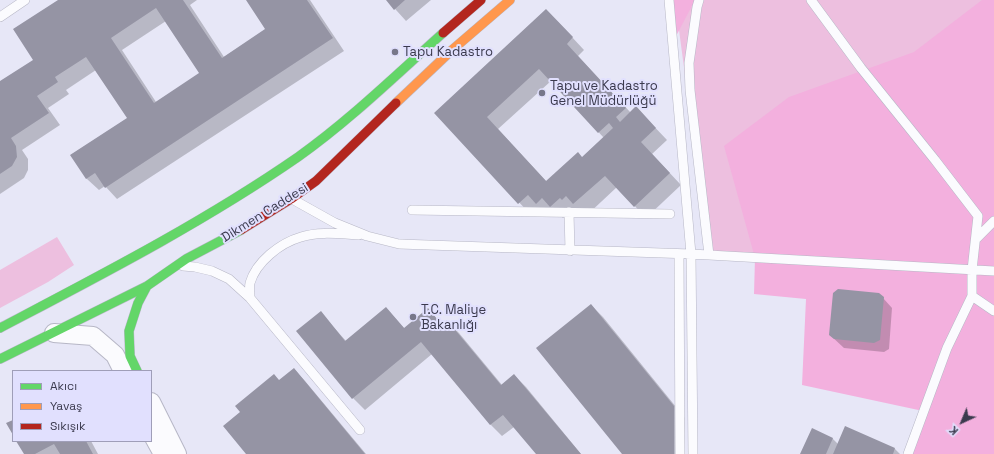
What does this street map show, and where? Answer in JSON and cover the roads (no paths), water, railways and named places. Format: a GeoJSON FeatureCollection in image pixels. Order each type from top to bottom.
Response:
{"type":"FeatureCollection","features":[{"type":"Feature","properties":{"kind":"main road"},"geometry":{"type":"LineString","coordinates":[[0,328],[86,283],[218,209],[277,175],[301,159],[481,0]]}},
{"type":"Feature","properties":{"kind":"main road","name":"Dikmen Caddesi"},"geometry":{"type":"LineString","coordinates":[[0,359],[147,286],[177,266],[242,230],[314,178],[362,136],[452,50],[510,0]]}},
{"type":"Feature","properties":{"kind":"main road"},"geometry":{"type":"LineString","coordinates":[[137,370],[130,356],[129,332],[138,303],[147,286]]}},
{"type":"Feature","properties":{"kind":"street"},"geometry":{"type":"LineString","coordinates":[[54,333],[93,336],[115,355],[122,370]]}},
{"type":"Feature","properties":{"kind":"street"},"geometry":{"type":"LineString","coordinates":[[152,404],[177,454]]}},
{"type":"Feature","properties":{"kind":"street"},"geometry":{"type":"LineString","coordinates":[[152,434],[163,454]]}},
{"type":"Feature","properties":{"kind":"lane"},"geometry":{"type":"LineString","coordinates":[[0,17],[25,0]]}},
{"type":"Feature","properties":{"kind":"lane"},"geometry":{"type":"LineString","coordinates":[[669,0],[691,254],[693,454]]}},
{"type":"Feature","properties":{"kind":"lane"},"geometry":{"type":"LineString","coordinates":[[700,0],[697,7],[689,63],[690,90],[709,255]]}},
{"type":"Feature","properties":{"kind":"lane"},"geometry":{"type":"LineString","coordinates":[[811,0],[861,68],[978,216],[972,270],[972,296],[947,348],[908,454]]}},
{"type":"Feature","properties":{"kind":"lane"},"geometry":{"type":"LineString","coordinates":[[289,196],[335,223],[367,236],[399,244],[691,254],[994,271]]}},
{"type":"Feature","properties":{"kind":"lane"},"geometry":{"type":"LineString","coordinates":[[412,210],[670,214]]}},
{"type":"Feature","properties":{"kind":"lane"},"geometry":{"type":"LineString","coordinates":[[569,212],[570,250]]}},
{"type":"Feature","properties":{"kind":"lane"},"geometry":{"type":"LineString","coordinates":[[976,239],[994,221]]}},
{"type":"Feature","properties":{"kind":"lane"},"geometry":{"type":"LineString","coordinates":[[250,298],[250,284],[256,269],[268,256],[282,246],[301,237],[324,234],[367,236]]}},
{"type":"Feature","properties":{"kind":"lane"},"geometry":{"type":"LineString","coordinates":[[679,254],[680,454]]}},
{"type":"Feature","properties":{"kind":"lane"},"geometry":{"type":"LineString","coordinates":[[177,266],[212,270],[229,279],[250,298],[360,430]]}},
{"type":"Feature","properties":{"kind":"lane"},"geometry":{"type":"LineString","coordinates":[[972,296],[994,311]]}},
{"type":"Feature","properties":{"kind":"place","name":"Tapu Kadastro"},"geometry":{"type":"Point","coordinates":[395,52]}},
{"type":"Feature","properties":{"kind":"place","name":"Tapu ve Kadastro Genel Müdürlüğü"},"geometry":{"type":"Point","coordinates":[542,93]}},
{"type":"Feature","properties":{"kind":"place","name":"T.C. Maliye Bakanlığı"},"geometry":{"type":"Point","coordinates":[413,317]}}]}
